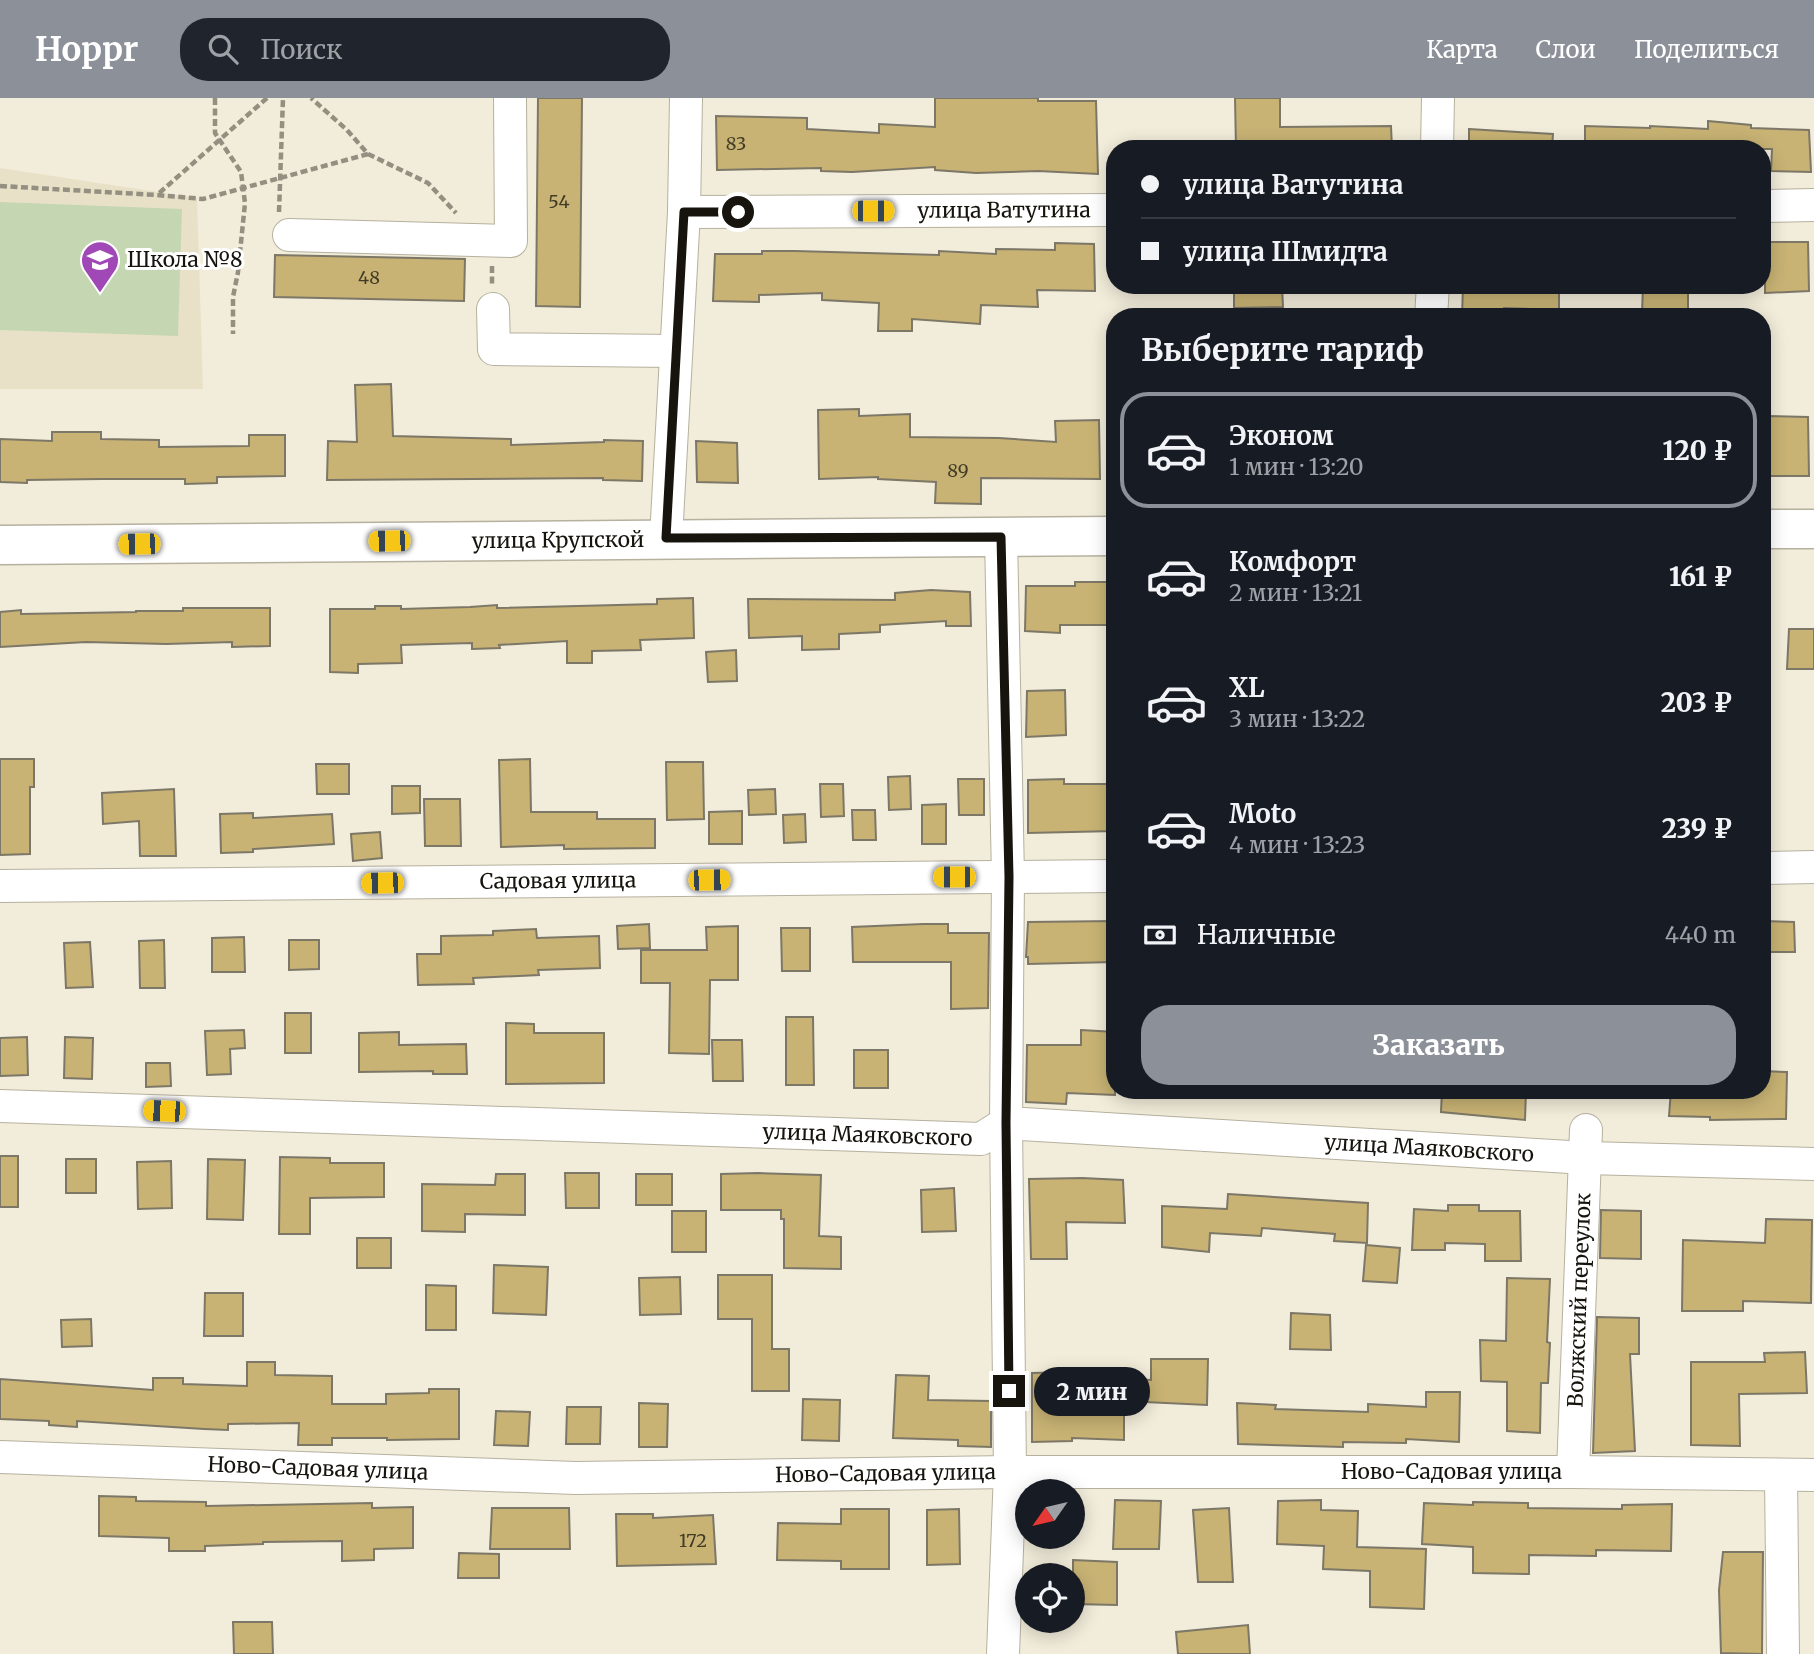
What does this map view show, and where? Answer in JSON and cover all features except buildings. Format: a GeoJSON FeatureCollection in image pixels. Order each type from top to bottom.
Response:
{"type":"FeatureCollection","features":[{"type":"Feature","properties":{"kind":"main road"},"geometry":{"type":"LineString","coordinates":[[1771,529],[1814,529]]}},
{"type":"Feature","properties":{"kind":"main road","name":"улица Крупской"},"geometry":{"type":"LineString","coordinates":[[0,545],[1106,536]]}},
{"type":"Feature","properties":{"kind":"street"},"geometry":{"type":"LineString","coordinates":[[289,235],[511,241],[510,98]]}},
{"type":"Feature","properties":{"kind":"street"},"geometry":{"type":"LineString","coordinates":[[666,538],[684,212],[686,98]]}},
{"type":"Feature","properties":{"kind":"street"},"geometry":{"type":"LineString","coordinates":[[1437,140],[1438,98]]}},
{"type":"Feature","properties":{"kind":"street"},"geometry":{"type":"LineString","coordinates":[[1771,206],[1814,205]]}},
{"type":"Feature","properties":{"kind":"street","name":"улица Ватутина"},"geometry":{"type":"LineString","coordinates":[[684,212],[1106,210]]}},
{"type":"Feature","properties":{"kind":"street"},"geometry":{"type":"LineString","coordinates":[[493,309],[494,349],[677,351]]}},
{"type":"Feature","properties":{"kind":"street"},"geometry":{"type":"LineString","coordinates":[[1001,537],[1009,877],[1006,1123],[1010,1472],[1003,1654]]}},
{"type":"Feature","properties":{"kind":"street"},"geometry":{"type":"LineString","coordinates":[[1771,868],[1814,867]]}},
{"type":"Feature","properties":{"kind":"street","name":"Садовая улица"},"geometry":{"type":"LineString","coordinates":[[0,886],[1106,876]]}},
{"type":"Feature","properties":{"kind":"street","name":"улица Маяковского"},"geometry":{"type":"LineString","coordinates":[[0,1105],[981,1139],[1006,1123],[1586,1144],[1814,1164]]}},
{"type":"Feature","properties":{"kind":"street","name":"Волжский переулок"},"geometry":{"type":"LineString","coordinates":[[1573,1472],[1586,1144]]}},
{"type":"Feature","properties":{"kind":"street","name":"Ново-Садовая улица"},"geometry":{"type":"LineString","coordinates":[[0,1457],[575,1478],[1010,1472],[1573,1472],[1814,1475]]}},
{"type":"Feature","properties":{"kind":"street"},"geometry":{"type":"LineString","coordinates":[[1781,1476],[1783,1654]]}},
{"type":"Feature","properties":{"kind":"path"},"geometry":{"type":"LineString","coordinates":[[215,98],[215,133],[240,172],[243,189],[238,272],[233,296],[233,334]]}},
{"type":"Feature","properties":{"kind":"path"},"geometry":{"type":"LineString","coordinates":[[157,195],[267,98]]}},
{"type":"Feature","properties":{"kind":"path"},"geometry":{"type":"LineString","coordinates":[[283,98],[278,234],[289,235]]}},
{"type":"Feature","properties":{"kind":"path"},"geometry":{"type":"LineString","coordinates":[[311,98],[347,130],[368,154],[428,183],[453,207],[481,240],[493,309]]}},
{"type":"Feature","properties":{"kind":"path"},"geometry":{"type":"LineString","coordinates":[[0,186],[203,199],[368,154]]}},
{"type":"Feature","properties":{"kind":"shaded area","name":"Школа №8"},"geometry":{"type":"Polygon","coordinates":[[[0,168],[197,198],[203,389],[0,389],[0,168]]]}},
{"type":"Feature","properties":{"kind":"green space"},"geometry":{"type":"Polygon","coordinates":[[[0,202],[182,209],[178,336],[0,330],[0,202]]]}},
{"type":"Feature","properties":{"kind":"place","name":"Школа №8"},"geometry":{"type":"Point","coordinates":[100,294]}},
{"type":"Feature","properties":{"kind":"route"},"geometry":{"type":"LineString","coordinates":[[738,212],[684,212],[666,538],[1001,537],[1009,877],[1006,1123],[1009,1391]]}}]}
